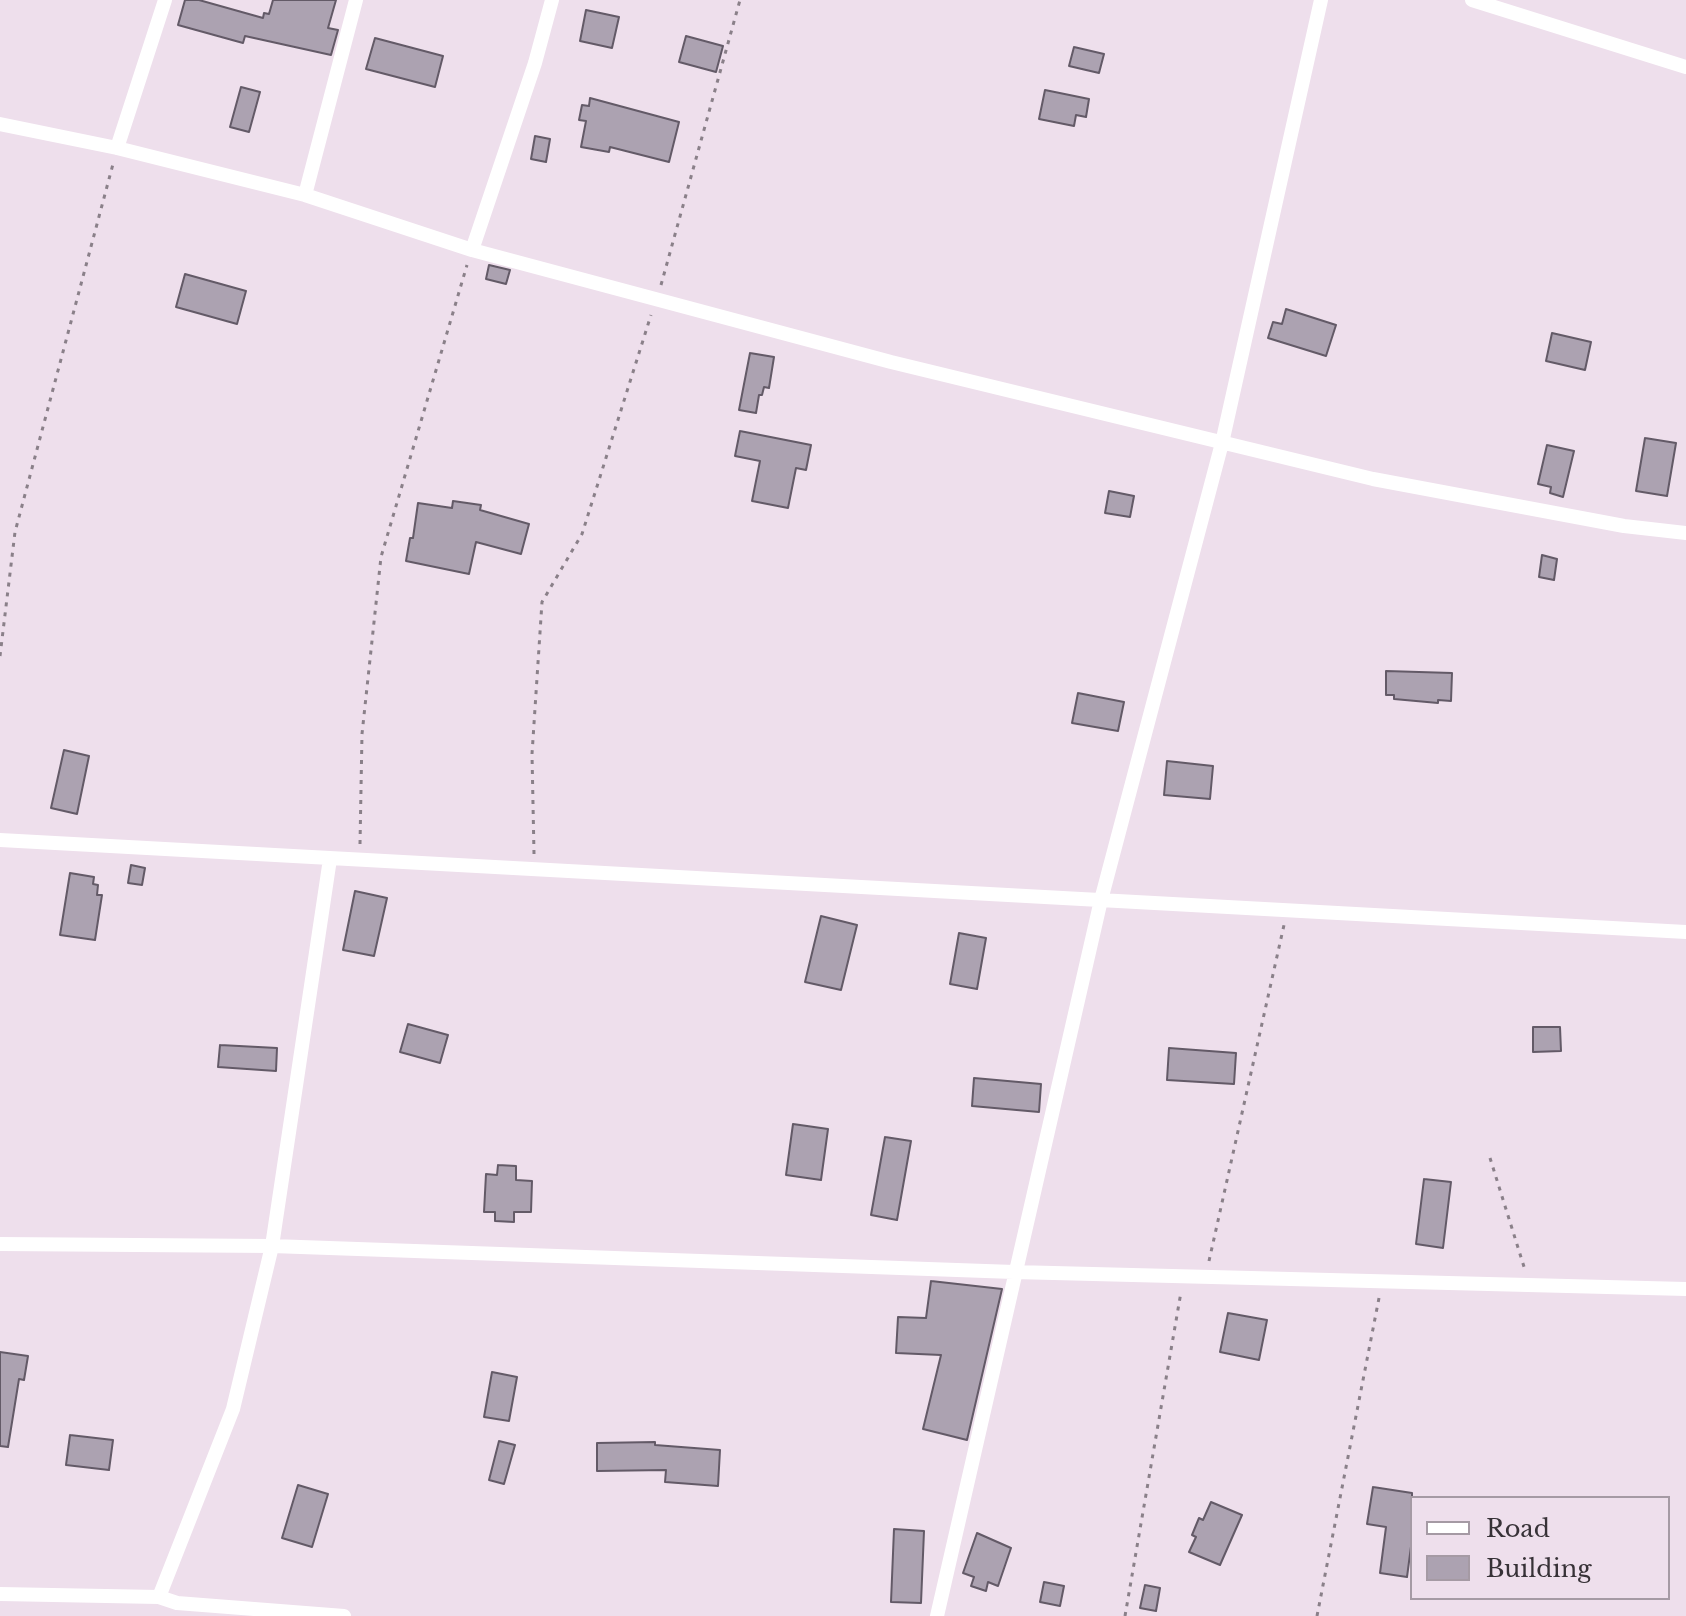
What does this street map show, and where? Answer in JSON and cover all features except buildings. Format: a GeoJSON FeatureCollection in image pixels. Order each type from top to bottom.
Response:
{"type":"FeatureCollection","features":[{"type":"Feature","properties":{"kind":"street"},"geometry":{"type":"LineString","coordinates":[[117,148],[165,0]]}},
{"type":"Feature","properties":{"kind":"street"},"geometry":{"type":"LineString","coordinates":[[305,195],[356,0]]}},
{"type":"Feature","properties":{"kind":"street"},"geometry":{"type":"LineString","coordinates":[[472,250],[535,63],[552,0]]}},
{"type":"Feature","properties":{"kind":"street"},"geometry":{"type":"LineString","coordinates":[[937,1616],[1101,900],[1222,443],[1321,0]]}},
{"type":"Feature","properties":{"kind":"street"},"geometry":{"type":"LineString","coordinates":[[1472,0],[1686,67]]}},
{"type":"Feature","properties":{"kind":"street"},"geometry":{"type":"LineString","coordinates":[[0,124],[117,148],[305,195],[472,250],[891,362],[1222,443],[1373,479],[1624,526],[1686,533]]}},
{"type":"Feature","properties":{"kind":"street"},"geometry":{"type":"LineString","coordinates":[[0,840],[1686,932]]}},
{"type":"Feature","properties":{"kind":"street"},"geometry":{"type":"LineString","coordinates":[[159,1597],[233,1409],[272,1246],[330,859]]}},
{"type":"Feature","properties":{"kind":"street"},"geometry":{"type":"LineString","coordinates":[[0,1244],[272,1246],[1014,1272],[1686,1289]]}},
{"type":"Feature","properties":{"kind":"street"},"geometry":{"type":"LineString","coordinates":[[0,1594],[159,1597],[177,1609],[344,1616]]}},
{"type":"Feature","properties":{"kind":"path"},"geometry":{"type":"LineString","coordinates":[[534,870],[532,754],[542,602],[582,534],[657,299],[740,0]]}},
{"type":"Feature","properties":{"kind":"path"},"geometry":{"type":"LineString","coordinates":[[0,656],[15,532],[117,148]]}},
{"type":"Feature","properties":{"kind":"path"},"geometry":{"type":"LineString","coordinates":[[360,860],[362,734],[381,557],[472,250]]}},
{"type":"Feature","properties":{"kind":"path"},"geometry":{"type":"LineString","coordinates":[[1205,1277],[1288,911]]}},
{"type":"Feature","properties":{"kind":"path"},"geometry":{"type":"LineString","coordinates":[[1490,1158],[1530,1285]]}},
{"type":"Feature","properties":{"kind":"path"},"geometry":{"type":"LineString","coordinates":[[1125,1616],[1184,1276]]}},
{"type":"Feature","properties":{"kind":"path"},"geometry":{"type":"LineString","coordinates":[[1317,1616],[1383,1282]]}}]}
